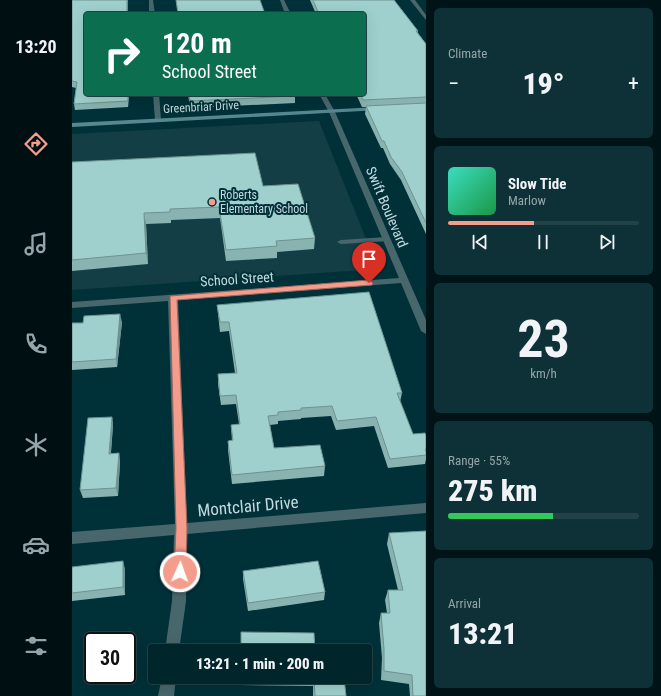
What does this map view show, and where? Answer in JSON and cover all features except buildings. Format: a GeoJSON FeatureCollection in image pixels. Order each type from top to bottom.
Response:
{"type":"FeatureCollection","features":[{"type":"Feature","properties":{"kind":"main road","name":"Greenbriar Drive"},"geometry":{"type":"LineString","coordinates":[[72,125],[386,109]]}},
{"type":"Feature","properties":{"kind":"street"},"geometry":{"type":"LineString","coordinates":[[151,0],[152,12]]}},
{"type":"Feature","properties":{"kind":"street"},"geometry":{"type":"LineString","coordinates":[[282,0],[287,12]]}},
{"type":"Feature","properties":{"kind":"street"},"geometry":{"type":"LineString","coordinates":[[412,0],[426,18]]}},
{"type":"Feature","properties":{"kind":"street"},"geometry":{"type":"LineString","coordinates":[[156,96],[158,120]]}},
{"type":"Feature","properties":{"kind":"street","name":"Swift Boulevard"},"geometry":{"type":"LineString","coordinates":[[323,96],[332,112],[426,331]]}},
{"type":"Feature","properties":{"kind":"street","name":"School Street"},"geometry":{"type":"LineString","coordinates":[[72,305],[405,280]]}},
{"type":"Feature","properties":{"kind":"street"},"geometry":{"type":"LineString","coordinates":[[173,298],[181,528],[179,601],[173,644]]}},
{"type":"Feature","properties":{"kind":"street","name":"Montclair Drive"},"geometry":{"type":"LineString","coordinates":[[72,538],[426,508]]}},
{"type":"Feature","properties":{"kind":"street"},"geometry":{"type":"LineString","coordinates":[[166,696],[168,684]]}},
{"type":"Feature","properties":{"kind":"lane"},"geometry":{"type":"LineString","coordinates":[[341,242],[386,239]]}},
{"type":"Feature","properties":{"kind":"shaded area","name":"Roberts Elementary School"},"geometry":{"type":"Polygon","coordinates":[[[319,121],[378,269],[72,290],[72,134],[319,121]]]}},
{"type":"Feature","properties":{"kind":"place","name":"Roberts Elementary School"},"geometry":{"type":"Point","coordinates":[212,202]}},
{"type":"Feature","properties":{"kind":"route"},"geometry":{"type":"LineString","coordinates":[[180,572],[181,528],[173,298],[369,283]]}}]}
